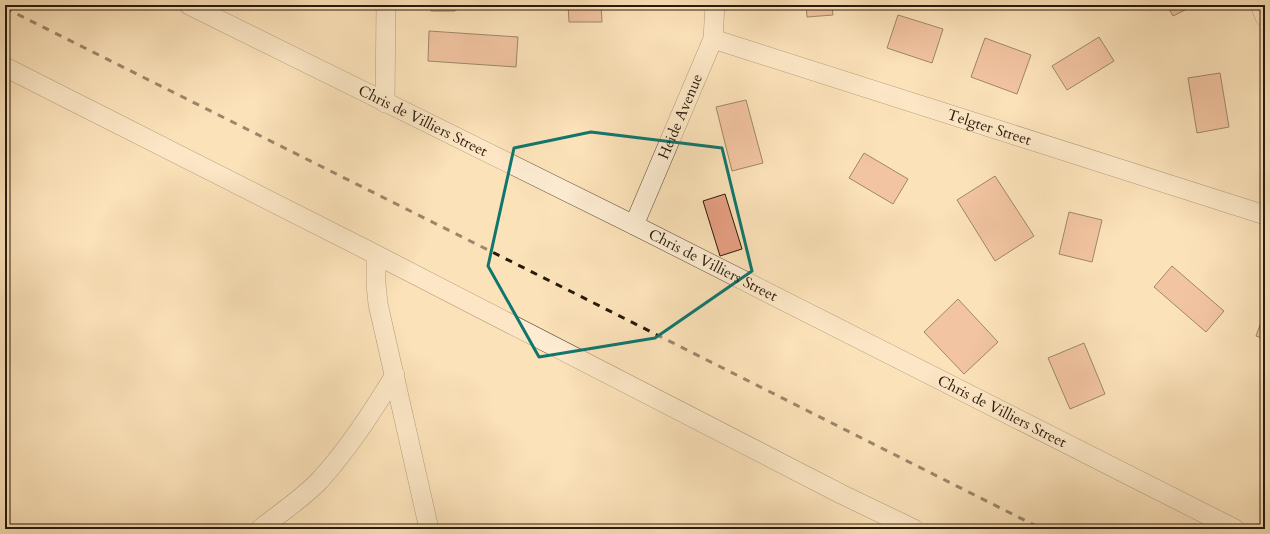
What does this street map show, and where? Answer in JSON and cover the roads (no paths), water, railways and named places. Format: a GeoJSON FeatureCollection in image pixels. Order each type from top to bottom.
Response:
{"type":"FeatureCollection","features":[{"type":"Feature","properties":{"kind":"street","name":"Chris de Villiers Street"},"geometry":{"type":"LineString","coordinates":[[189,5],[634,225],[1236,529]]}},
{"type":"Feature","properties":{"kind":"street"},"geometry":{"type":"LineString","coordinates":[[385,103],[386,5]]}},
{"type":"Feature","properties":{"kind":"street","name":"Heide Avenue"},"geometry":{"type":"LineString","coordinates":[[634,225],[713,39],[715,5]]}},
{"type":"Feature","properties":{"kind":"street"},"geometry":{"type":"LineString","coordinates":[[1260,5],[1265,17]]}},
{"type":"Feature","properties":{"kind":"street","name":"Telgter Street"},"geometry":{"type":"LineString","coordinates":[[713,39],[1263,210]]}},
{"type":"Feature","properties":{"kind":"street"},"geometry":{"type":"LineString","coordinates":[[5,67],[834,490],[914,529]]}},
{"type":"Feature","properties":{"kind":"street"},"geometry":{"type":"LineString","coordinates":[[376,255],[378,304],[429,529]]}},
{"type":"Feature","properties":{"kind":"street"},"geometry":{"type":"LineString","coordinates":[[260,529],[319,481],[344,452],[371,414],[395,375]]}},
{"type":"Feature","properties":{"kind":"railway"},"geometry":{"type":"LineString","coordinates":[[5,8],[1042,529]]}}]}
